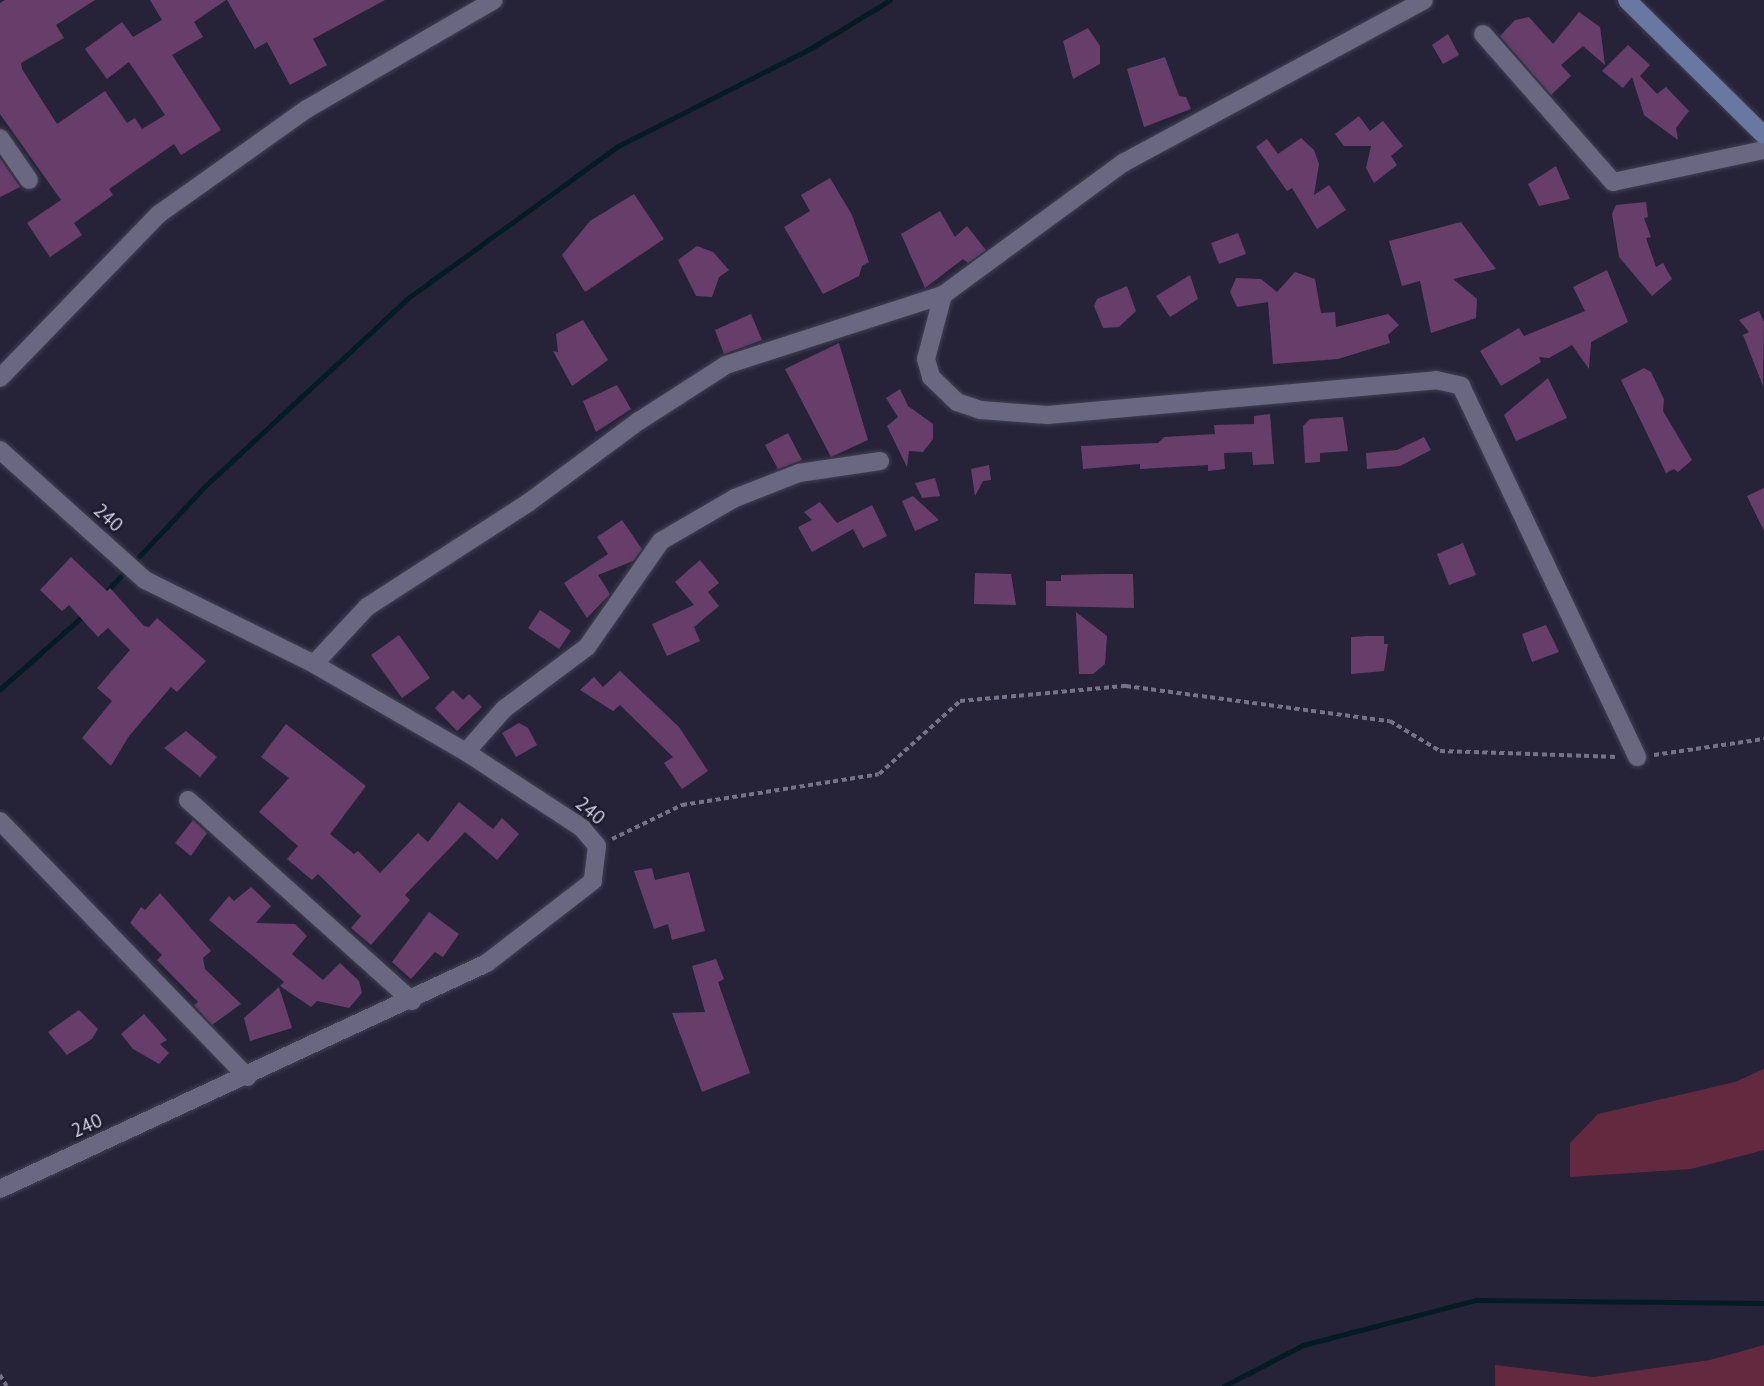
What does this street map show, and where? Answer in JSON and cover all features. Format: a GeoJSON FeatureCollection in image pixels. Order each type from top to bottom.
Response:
{"type":"FeatureCollection","features":[{"type":"Feature","properties":{"kind":"main road"},"geometry":{"type":"LineString","coordinates":[[1627,0],[1764,135]]}},
{"type":"Feature","properties":{"kind":"street"},"geometry":{"type":"LineString","coordinates":[[0,378],[159,214],[307,109],[494,0]]}},
{"type":"Feature","properties":{"kind":"street"},"geometry":{"type":"LineString","coordinates":[[314,664],[367,607],[528,503],[639,421],[726,365],[943,295],[1123,163],[1424,0]]}},
{"type":"Feature","properties":{"kind":"street"},"geometry":{"type":"LineString","coordinates":[[1483,34],[1613,182],[1764,150]]}},
{"type":"Feature","properties":{"kind":"street"},"geometry":{"type":"LineString","coordinates":[[0,138],[29,180]]}},
{"type":"Feature","properties":{"kind":"street"},"geometry":{"type":"LineString","coordinates":[[943,295],[926,359],[931,377],[957,402],[981,410],[1047,415],[1436,380],[1461,386],[1636,757]]}},
{"type":"Feature","properties":{"kind":"street","name":"240"},"geometry":{"type":"LineString","coordinates":[[0,450],[145,580],[314,664],[466,752],[582,828],[597,846],[593,881],[488,963],[412,1001],[0,1189]]}},
{"type":"Feature","properties":{"kind":"street"},"geometry":{"type":"LineString","coordinates":[[466,752],[504,709],[587,647],[661,541],[735,498],[799,473],[880,461]]}},
{"type":"Feature","properties":{"kind":"street"},"geometry":{"type":"LineString","coordinates":[[188,800],[412,1001]]}},
{"type":"Feature","properties":{"kind":"street"},"geometry":{"type":"LineString","coordinates":[[0,821],[247,1077]]}},
{"type":"Feature","properties":{"kind":"path"},"geometry":{"type":"LineString","coordinates":[[597,846],[682,805],[879,774],[960,701],[1126,686],[1390,721],[1440,751],[1636,757],[1764,739]]}},
{"type":"Feature","properties":{"kind":"path"},"geometry":{"type":"LineString","coordinates":[[0,1375],[7,1386]]}},
{"type":"Feature","properties":{"kind":"shaded area"},"geometry":{"type":"Polygon","coordinates":[[[1764,1069],[1764,1150],[1691,1169],[1570,1177],[1570,1143],[1598,1114],[1735,1082],[1764,1069]]]}},
{"type":"Feature","properties":{"kind":"shaded area"},"geometry":{"type":"Polygon","coordinates":[[[1764,1345],[1764,1386],[1495,1386],[1495,1365],[1594,1377],[1710,1360],[1764,1345]]]}},
{"type":"Feature","properties":{"kind":"building"},"geometry":{"type":"Polygon","coordinates":[[[5,0],[95,0],[56,25],[64,38],[21,63],[22,69],[57,124],[105,91],[127,123],[135,118],[142,129],[165,115],[129,62],[107,79],[85,49],[122,22],[133,37],[162,20],[150,0],[226,0],[194,22],[203,37],[172,55],[221,130],[181,155],[174,144],[109,189],[113,195],[74,223],[82,235],[50,257],[27,223],[61,200],[0,114],[0,3],[5,0]]]}},
{"type":"Feature","properties":{"kind":"building"},"geometry":{"type":"Polygon","coordinates":[[[227,0],[385,0],[313,39],[327,65],[290,85],[267,42],[255,49],[227,0]]]}},
{"type":"Feature","properties":{"kind":"building"},"geometry":{"type":"Polygon","coordinates":[[[1579,12],[1600,27],[1605,65],[1583,46],[1561,65],[1571,76],[1551,95],[1500,36],[1515,20],[1529,17],[1553,44],[1579,12]]]}},
{"type":"Feature","properties":{"kind":"building"},"geometry":{"type":"Polygon","coordinates":[[[1088,28],[1100,46],[1100,64],[1073,79],[1063,41],[1088,28]]]}},
{"type":"Feature","properties":{"kind":"building"},"geometry":{"type":"Polygon","coordinates":[[[1448,34],[1459,55],[1443,64],[1432,45],[1448,34]]]}},
{"type":"Feature","properties":{"kind":"building"},"geometry":{"type":"Polygon","coordinates":[[[1628,45],[1650,65],[1640,76],[1657,94],[1666,87],[1689,111],[1676,128],[1678,140],[1644,115],[1632,77],[1623,88],[1602,71],[1628,45]]]}},
{"type":"Feature","properties":{"kind":"building"},"geometry":{"type":"Polygon","coordinates":[[[1165,57],[1179,96],[1186,97],[1191,109],[1144,127],[1127,69],[1165,57]]]}},
{"type":"Feature","properties":{"kind":"building"},"geometry":{"type":"Polygon","coordinates":[[[1359,116],[1370,131],[1383,121],[1403,146],[1391,156],[1397,165],[1374,183],[1366,168],[1371,146],[1344,146],[1335,134],[1359,116]]]}},
{"type":"Feature","properties":{"kind":"building"},"geometry":{"type":"Polygon","coordinates":[[[1301,138],[1314,150],[1319,164],[1314,195],[1329,185],[1346,210],[1317,229],[1292,188],[1287,191],[1256,147],[1267,139],[1278,154],[1301,138]]]}},
{"type":"Feature","properties":{"kind":"building"},"geometry":{"type":"Polygon","coordinates":[[[0,158],[20,187],[0,197],[0,158]]]}},
{"type":"Feature","properties":{"kind":"building"},"geometry":{"type":"Polygon","coordinates":[[[1556,166],[1570,199],[1539,206],[1528,184],[1556,166]]]}},
{"type":"Feature","properties":{"kind":"building"},"geometry":{"type":"Polygon","coordinates":[[[830,178],[852,215],[869,262],[862,266],[859,276],[823,294],[784,227],[810,211],[801,195],[830,178]]]}},
{"type":"Feature","properties":{"kind":"building"},"geometry":{"type":"Polygon","coordinates":[[[634,194],[664,239],[585,292],[562,255],[590,221],[634,194]]]}},
{"type":"Feature","properties":{"kind":"building"},"geometry":{"type":"Polygon","coordinates":[[[1646,202],[1648,217],[1644,218],[1651,237],[1646,238],[1656,267],[1663,263],[1672,279],[1652,296],[1619,257],[1612,214],[1616,205],[1646,202]]]}},
{"type":"Feature","properties":{"kind":"building"},"geometry":{"type":"Polygon","coordinates":[[[940,211],[955,237],[967,226],[986,250],[968,263],[963,259],[925,288],[901,234],[940,211]]]}},
{"type":"Feature","properties":{"kind":"building"},"geometry":{"type":"Polygon","coordinates":[[[1461,222],[1496,269],[1453,279],[1477,299],[1476,318],[1431,333],[1420,281],[1402,286],[1389,241],[1461,222]]]}},
{"type":"Feature","properties":{"kind":"building"},"geometry":{"type":"Polygon","coordinates":[[[1238,233],[1246,254],[1219,264],[1211,243],[1238,233]]]}},
{"type":"Feature","properties":{"kind":"building"},"geometry":{"type":"Polygon","coordinates":[[[697,246],[713,252],[729,270],[719,277],[712,297],[696,296],[678,260],[697,246]]]}},
{"type":"Feature","properties":{"kind":"building"},"geometry":{"type":"Polygon","coordinates":[[[1607,270],[1628,322],[1591,342],[1589,369],[1572,345],[1549,358],[1539,357],[1541,362],[1501,386],[1480,351],[1519,328],[1524,336],[1585,311],[1573,287],[1607,270]]]}},
{"type":"Feature","properties":{"kind":"building"},"geometry":{"type":"Polygon","coordinates":[[[1295,272],[1315,279],[1321,313],[1335,312],[1336,327],[1388,314],[1399,325],[1388,335],[1390,343],[1338,359],[1273,364],[1268,302],[1237,307],[1230,292],[1236,278],[1261,279],[1277,292],[1295,272]]]}},
{"type":"Feature","properties":{"kind":"building"},"geometry":{"type":"Polygon","coordinates":[[[1190,275],[1198,299],[1170,317],[1156,296],[1190,275]]]}},
{"type":"Feature","properties":{"kind":"building"},"geometry":{"type":"Polygon","coordinates":[[[1127,286],[1136,311],[1119,327],[1103,328],[1094,306],[1097,299],[1127,286]]]}},
{"type":"Feature","properties":{"kind":"building"},"geometry":{"type":"Polygon","coordinates":[[[1759,311],[1764,322],[1763,386],[1743,335],[1749,332],[1739,320],[1759,311]]]}},
{"type":"Feature","properties":{"kind":"building"},"geometry":{"type":"Polygon","coordinates":[[[751,314],[762,340],[724,354],[715,330],[751,314]]]}},
{"type":"Feature","properties":{"kind":"building"},"geometry":{"type":"Polygon","coordinates":[[[583,320],[608,360],[572,386],[553,351],[558,352],[556,334],[583,320]]]}},
{"type":"Feature","properties":{"kind":"building"},"geometry":{"type":"Polygon","coordinates":[[[839,343],[868,440],[831,457],[785,369],[839,343]]]}},
{"type":"Feature","properties":{"kind":"building"},"geometry":{"type":"Polygon","coordinates":[[[1644,368],[1651,372],[1664,399],[1663,411],[1692,460],[1678,472],[1674,469],[1666,473],[1621,380],[1644,368]]]}},
{"type":"Feature","properties":{"kind":"building"},"geometry":{"type":"Polygon","coordinates":[[[1548,378],[1567,418],[1516,441],[1504,415],[1548,378]]]}},
{"type":"Feature","properties":{"kind":"building"},"geometry":{"type":"Polygon","coordinates":[[[617,385],[631,409],[596,432],[583,401],[617,385]]]}},
{"type":"Feature","properties":{"kind":"building"},"geometry":{"type":"Polygon","coordinates":[[[900,389],[908,406],[933,424],[933,439],[923,452],[909,451],[907,467],[887,426],[898,417],[886,398],[900,389]]]}},
{"type":"Feature","properties":{"kind":"building"},"geometry":{"type":"Polygon","coordinates":[[[1270,414],[1274,464],[1253,465],[1252,452],[1224,453],[1225,469],[1208,471],[1208,465],[1140,469],[1140,464],[1083,469],[1081,446],[1158,443],[1164,437],[1215,434],[1214,425],[1254,424],[1254,416],[1270,414]]]}},
{"type":"Feature","properties":{"kind":"building"},"geometry":{"type":"Polygon","coordinates":[[[1343,417],[1348,451],[1320,453],[1320,462],[1305,463],[1303,426],[1310,419],[1343,417]]]}},
{"type":"Feature","properties":{"kind":"building"},"geometry":{"type":"Polygon","coordinates":[[[788,433],[802,460],[778,469],[765,445],[788,433]]]}},
{"type":"Feature","properties":{"kind":"building"},"geometry":{"type":"Polygon","coordinates":[[[1424,437],[1431,450],[1400,466],[1367,469],[1366,453],[1397,450],[1424,437]]]}},
{"type":"Feature","properties":{"kind":"building"},"geometry":{"type":"Polygon","coordinates":[[[989,465],[991,480],[983,481],[975,496],[971,469],[989,465]]]}},
{"type":"Feature","properties":{"kind":"building"},"geometry":{"type":"Polygon","coordinates":[[[935,478],[940,496],[922,498],[915,483],[935,478]]]}},
{"type":"Feature","properties":{"kind":"building"},"geometry":{"type":"Polygon","coordinates":[[[1764,488],[1764,531],[1747,496],[1764,488]]]}},
{"type":"Feature","properties":{"kind":"building"},"geometry":{"type":"Polygon","coordinates":[[[913,496],[939,520],[915,531],[902,501],[913,496]]]}},
{"type":"Feature","properties":{"kind":"building"},"geometry":{"type":"Polygon","coordinates":[[[820,502],[837,523],[872,505],[887,536],[863,548],[853,529],[812,552],[798,527],[812,520],[804,512],[820,502]]]}},
{"type":"Feature","properties":{"kind":"building"},"geometry":{"type":"Polygon","coordinates":[[[622,520],[642,549],[633,561],[598,575],[610,594],[587,618],[564,583],[608,554],[597,537],[622,520]]]}},
{"type":"Feature","properties":{"kind":"building"},"geometry":{"type":"Polygon","coordinates":[[[1463,543],[1476,575],[1449,585],[1437,554],[1463,543]]]}},
{"type":"Feature","properties":{"kind":"building"},"geometry":{"type":"Polygon","coordinates":[[[71,557],[107,591],[110,588],[144,626],[149,627],[157,618],[206,661],[177,692],[171,687],[129,736],[111,766],[82,738],[112,701],[97,688],[130,650],[108,628],[98,637],[69,605],[62,611],[40,590],[71,557]]]}},
{"type":"Feature","properties":{"kind":"building"},"geometry":{"type":"Polygon","coordinates":[[[700,560],[719,583],[708,592],[719,606],[694,627],[700,641],[667,656],[652,624],[694,605],[675,582],[700,560]]]}},
{"type":"Feature","properties":{"kind":"building"},"geometry":{"type":"Polygon","coordinates":[[[975,573],[1011,574],[1016,605],[974,604],[975,573]]]}},
{"type":"Feature","properties":{"kind":"building"},"geometry":{"type":"Polygon","coordinates":[[[1133,574],[1134,608],[1046,606],[1046,581],[1061,581],[1061,575],[1133,574]]]}},
{"type":"Feature","properties":{"kind":"building"},"geometry":{"type":"Polygon","coordinates":[[[540,610],[571,631],[559,649],[528,628],[540,610]]]}},
{"type":"Feature","properties":{"kind":"building"},"geometry":{"type":"Polygon","coordinates":[[[1076,612],[1107,636],[1105,664],[1093,674],[1079,674],[1076,612]]]}},
{"type":"Feature","properties":{"kind":"building"},"geometry":{"type":"Polygon","coordinates":[[[1546,625],[1559,652],[1532,662],[1522,634],[1546,625]]]}},
{"type":"Feature","properties":{"kind":"building"},"geometry":{"type":"Polygon","coordinates":[[[399,635],[430,678],[402,698],[371,655],[399,635]]]}},
{"type":"Feature","properties":{"kind":"building"},"geometry":{"type":"Polygon","coordinates":[[[1384,636],[1384,644],[1388,644],[1384,671],[1351,674],[1351,637],[1384,636]]]}},
{"type":"Feature","properties":{"kind":"building"},"geometry":{"type":"Polygon","coordinates":[[[620,671],[679,727],[708,771],[682,789],[664,763],[673,757],[620,705],[613,711],[580,690],[594,677],[603,687],[620,671]]]}},
{"type":"Feature","properties":{"kind":"building"},"geometry":{"type":"Polygon","coordinates":[[[453,690],[463,700],[469,694],[482,707],[457,731],[435,708],[453,690]]]}},
{"type":"Feature","properties":{"kind":"building"},"geometry":{"type":"Polygon","coordinates":[[[519,723],[528,728],[537,745],[516,757],[502,733],[519,723]]]}},
{"type":"Feature","properties":{"kind":"building"},"geometry":{"type":"Polygon","coordinates":[[[286,724],[366,786],[330,834],[354,854],[358,851],[380,873],[418,833],[428,842],[459,802],[493,829],[502,818],[519,834],[497,860],[465,832],[405,895],[410,900],[371,945],[351,928],[361,916],[318,874],[312,880],[287,859],[298,846],[259,812],[289,778],[261,757],[286,724]]]}},
{"type":"Feature","properties":{"kind":"building"},"geometry":{"type":"Polygon","coordinates":[[[186,731],[217,757],[200,777],[164,748],[186,731]]]}},
{"type":"Feature","properties":{"kind":"building"},"geometry":{"type":"Polygon","coordinates":[[[193,820],[207,833],[191,856],[175,843],[193,820]]]}},
{"type":"Feature","properties":{"kind":"building"},"geometry":{"type":"Polygon","coordinates":[[[652,868],[655,880],[689,872],[705,931],[672,940],[668,924],[654,929],[634,871],[652,868]]]}},
{"type":"Feature","properties":{"kind":"building"},"geometry":{"type":"Polygon","coordinates":[[[251,887],[271,906],[256,923],[295,924],[307,936],[292,954],[323,980],[340,963],[359,981],[362,993],[349,1008],[317,1001],[311,1007],[280,986],[284,982],[209,920],[229,896],[234,901],[251,887]]]}},
{"type":"Feature","properties":{"kind":"building"},"geometry":{"type":"Polygon","coordinates":[[[160,893],[211,951],[203,958],[205,969],[241,1004],[212,1025],[194,1005],[198,1002],[157,960],[162,955],[130,923],[141,907],[145,910],[160,893]]]}},
{"type":"Feature","properties":{"kind":"building"},"geometry":{"type":"Polygon","coordinates":[[[429,912],[459,934],[443,957],[435,952],[411,979],[392,962],[429,912]]]}},
{"type":"Feature","properties":{"kind":"building"},"geometry":{"type":"Polygon","coordinates":[[[716,959],[724,979],[718,982],[750,1073],[702,1092],[672,1013],[705,1012],[692,966],[716,959]]]}},
{"type":"Feature","properties":{"kind":"building"},"geometry":{"type":"Polygon","coordinates":[[[279,987],[292,1028],[250,1041],[244,1018],[279,987]]]}},
{"type":"Feature","properties":{"kind":"building"},"geometry":{"type":"Polygon","coordinates":[[[79,1010],[98,1029],[92,1039],[67,1055],[48,1032],[79,1010]]]}},
{"type":"Feature","properties":{"kind":"building"},"geometry":{"type":"Polygon","coordinates":[[[144,1014],[167,1040],[160,1044],[169,1053],[159,1064],[133,1049],[121,1034],[144,1014]]]}},
{"type":"Feature","properties":{"kind":"waterway"},"geometry":{"type":"LineString","coordinates":[[103,595],[205,486],[408,298],[618,146],[813,47],[890,0]]}},
{"type":"Feature","properties":{"kind":"waterway"},"geometry":{"type":"LineString","coordinates":[[0,689],[84,615]]}},
{"type":"Feature","properties":{"kind":"waterway"},"geometry":{"type":"LineString","coordinates":[[1224,1386],[1303,1345],[1476,1300],[1764,1303]]}}]}
